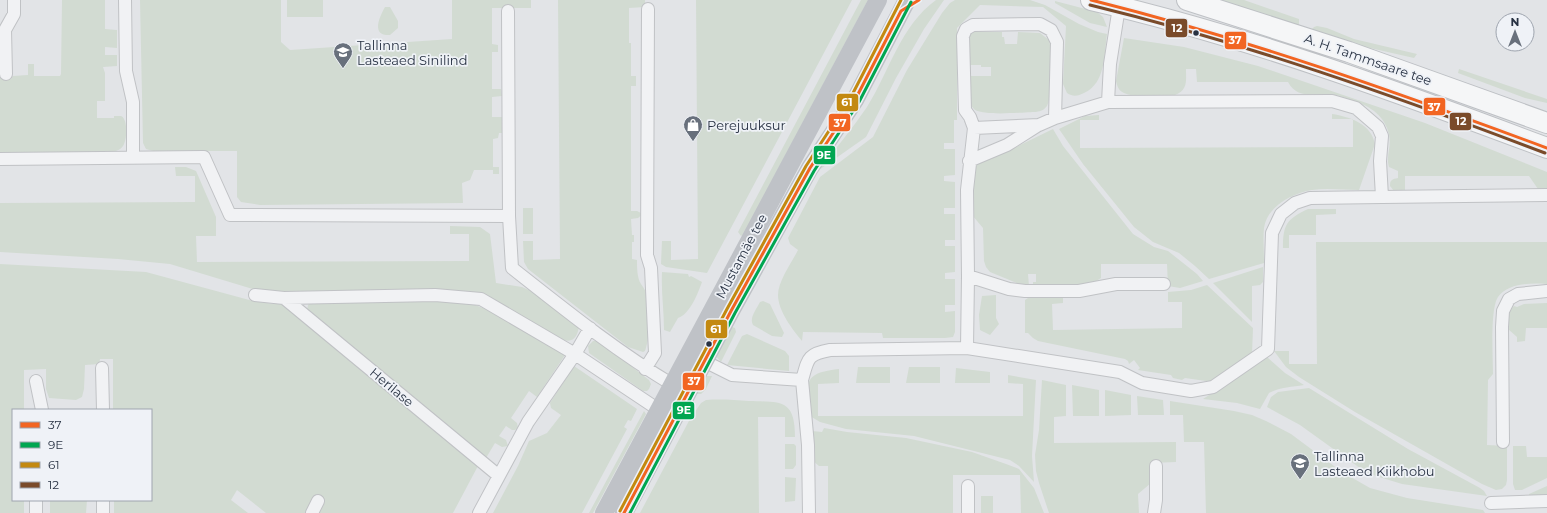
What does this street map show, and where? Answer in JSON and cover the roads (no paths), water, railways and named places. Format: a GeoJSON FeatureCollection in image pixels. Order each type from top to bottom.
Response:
{"type":"FeatureCollection","features":[{"type":"Feature","properties":{"kind":"main road","name":"Mustamäe tee"},"geometry":{"type":"LineString","coordinates":[[624,513],[680,406],[726,284],[878,0]]}},
{"type":"Feature","properties":{"kind":"main road"},"geometry":{"type":"LineString","coordinates":[[904,5],[919,0]]}},
{"type":"Feature","properties":{"kind":"main road","name":"A. H. Tammsaare tee"},"geometry":{"type":"LineString","coordinates":[[1091,0],[1209,31],[1295,58],[1547,148]]}},
{"type":"Feature","properties":{"kind":"main road","name":"A. H. Tammsaare tee"},"geometry":{"type":"LineString","coordinates":[[1187,0],[1356,55],[1547,123]]}},
{"type":"Feature","properties":{"kind":"main road","name":"Mustamäe tee"},"geometry":{"type":"LineString","coordinates":[[604,513],[659,410],[667,381],[697,358],[810,168],[855,100],[904,5]]}},
{"type":"Feature","properties":{"kind":"street"},"geometry":{"type":"LineString","coordinates":[[6,74],[5,30],[14,14],[14,0]]}},
{"type":"Feature","properties":{"kind":"street"},"geometry":{"type":"LineString","coordinates":[[125,0],[126,72],[133,102],[133,157]]}},
{"type":"Feature","properties":{"kind":"street"},"geometry":{"type":"LineString","coordinates":[[1108,102],[1110,64],[1119,7]]}},
{"type":"Feature","properties":{"kind":"street"},"geometry":{"type":"LineString","coordinates":[[645,369],[655,353],[651,268],[648,255],[648,9]]}},
{"type":"Feature","properties":{"kind":"street"},"geometry":{"type":"LineString","coordinates":[[255,295],[284,298],[435,295],[481,299],[575,354],[659,410],[680,406],[667,381],[645,369],[512,268],[509,216],[508,11]]}},
{"type":"Feature","properties":{"kind":"street"},"geometry":{"type":"LineString","coordinates":[[967,348],[968,276],[966,190],[974,128],[970,117],[965,110],[963,36],[966,29],[973,25],[1040,24],[1051,30],[1057,42],[1055,118]]}},
{"type":"Feature","properties":{"kind":"street"},"geometry":{"type":"LineString","coordinates":[[969,161],[1007,145],[1038,125],[1055,118],[1108,102],[1332,101],[1356,108],[1378,127],[1382,136],[1380,161],[1382,197]]}},
{"type":"Feature","properties":{"kind":"street"},"geometry":{"type":"LineString","coordinates":[[974,128],[1038,125]]}},
{"type":"Feature","properties":{"kind":"street"},"geometry":{"type":"LineString","coordinates":[[0,159],[204,157],[230,215],[509,216]]}},
{"type":"Feature","properties":{"kind":"street"},"geometry":{"type":"LineString","coordinates":[[809,513],[808,445],[802,380],[808,359],[818,352],[830,350],[967,348],[1120,372],[1142,383],[1192,391],[1213,387],[1268,349],[1272,233],[1281,214],[1295,203],[1310,198],[1547,195]]}},
{"type":"Feature","properties":{"kind":"street"},"geometry":{"type":"LineString","coordinates":[[968,276],[1025,291],[1079,291],[1116,284],[1164,284]]}},
{"type":"Feature","properties":{"kind":"street"},"geometry":{"type":"LineString","coordinates":[[1503,442],[1503,311],[1509,299],[1518,294],[1547,291]]}},
{"type":"Feature","properties":{"kind":"street","name":"Herilase"},"geometry":{"type":"LineString","coordinates":[[284,298],[499,476]]}},
{"type":"Feature","properties":{"kind":"street"},"geometry":{"type":"LineString","coordinates":[[479,513],[528,422],[575,354],[590,328]]}},
{"type":"Feature","properties":{"kind":"street"},"geometry":{"type":"LineString","coordinates":[[697,358],[732,375],[802,380]]}},
{"type":"Feature","properties":{"kind":"street"},"geometry":{"type":"LineString","coordinates":[[102,368],[103,409]]}},
{"type":"Feature","properties":{"kind":"street"},"geometry":{"type":"LineString","coordinates":[[36,381],[42,409]]}},
{"type":"Feature","properties":{"kind":"street"},"geometry":{"type":"LineString","coordinates":[[1154,513],[1156,500],[1156,466]]}},
{"type":"Feature","properties":{"kind":"street"},"geometry":{"type":"LineString","coordinates":[[968,486],[968,513]]}},
{"type":"Feature","properties":{"kind":"street"},"geometry":{"type":"LineString","coordinates":[[36,501],[36,513]]}},
{"type":"Feature","properties":{"kind":"street"},"geometry":{"type":"LineString","coordinates":[[103,501],[103,513]]}},
{"type":"Feature","properties":{"kind":"street"},"geometry":{"type":"LineString","coordinates":[[312,513],[318,501]]}},
{"type":"Feature","properties":{"kind":"street"},"geometry":{"type":"LineString","coordinates":[[1491,503],[1547,501]]}},
{"type":"Feature","properties":{"kind":"place","name":"Tallinna Lasteaed Sinilind"},"geometry":{"type":"Point","coordinates":[343,69]}},
{"type":"Feature","properties":{"kind":"place","name":"Perejuuksur"},"geometry":{"type":"Point","coordinates":[693,142]}},
{"type":"Feature","properties":{"kind":"place","name":"Tallinna Lasteaed Kiikhobu"},"geometry":{"type":"Point","coordinates":[1300,480]}}]}
